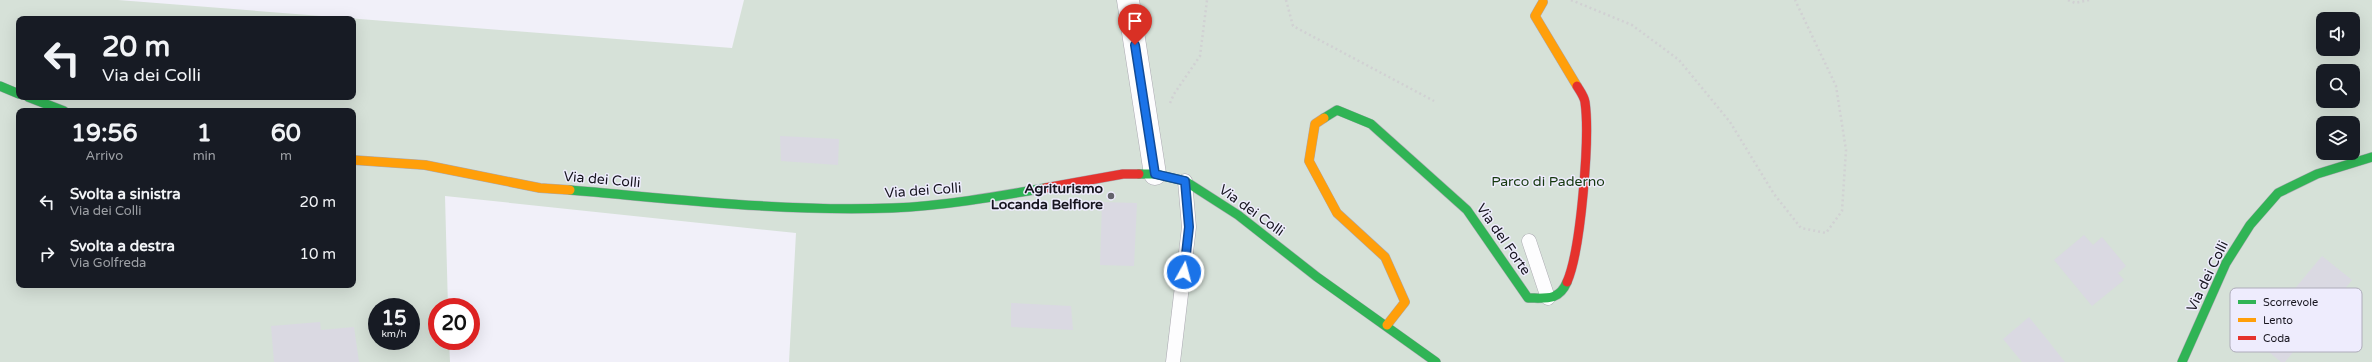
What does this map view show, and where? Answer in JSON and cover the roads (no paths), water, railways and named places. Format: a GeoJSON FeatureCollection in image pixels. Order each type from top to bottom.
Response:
{"type":"FeatureCollection","features":[{"type":"Feature","properties":{"kind":"main road"},"geometry":{"type":"LineString","coordinates":[[1543,2],[1535,16],[1561,54],[1585,101],[1586,156],[1573,266],[1562,291],[1548,298]]}},
{"type":"Feature","properties":{"kind":"main road"},"geometry":{"type":"LineString","coordinates":[[0,86],[16,93]]}},
{"type":"Feature","properties":{"kind":"main road"},"geometry":{"type":"LineString","coordinates":[[36,100],[56,108]]}},
{"type":"Feature","properties":{"kind":"main road","name":"Via del Forte"},"geometry":{"type":"LineString","coordinates":[[1387,325],[1405,302],[1385,257],[1337,213],[1309,161],[1316,124],[1337,110],[1371,124],[1467,210],[1528,298],[1548,298]]}},
{"type":"Feature","properties":{"kind":"main road","name":"Via dei Colli"},"geometry":{"type":"LineString","coordinates":[[2182,362],[2226,263],[2250,225],[2278,193],[2317,174],[2372,157]]}},
{"type":"Feature","properties":{"kind":"main road","name":"Via dei Colli"},"geometry":{"type":"LineString","coordinates":[[356,160],[425,165],[540,188],[718,203],[836,208],[892,208],[945,204],[995,197],[1123,174],[1155,174],[1185,181],[1238,215],[1317,277],[1387,325],[1436,362]]}},
{"type":"Feature","properties":{"kind":"street"},"geometry":{"type":"LineString","coordinates":[[1128,0],[1155,174]]}},
{"type":"Feature","properties":{"kind":"lane"},"geometry":{"type":"LineString","coordinates":[[1173,362],[1189,227],[1185,181]]}},
{"type":"Feature","properties":{"kind":"lane"},"geometry":{"type":"LineString","coordinates":[[1530,241],[1548,298]]}},
{"type":"Feature","properties":{"kind":"place","name":"Agriturismo Locanda Belfiore"},"geometry":{"type":"Point","coordinates":[1111,196]}},
{"type":"Feature","properties":{"kind":"park label","name":"Parco di Paderno"},"geometry":{"type":"Point","coordinates":[1548,181]}}]}
